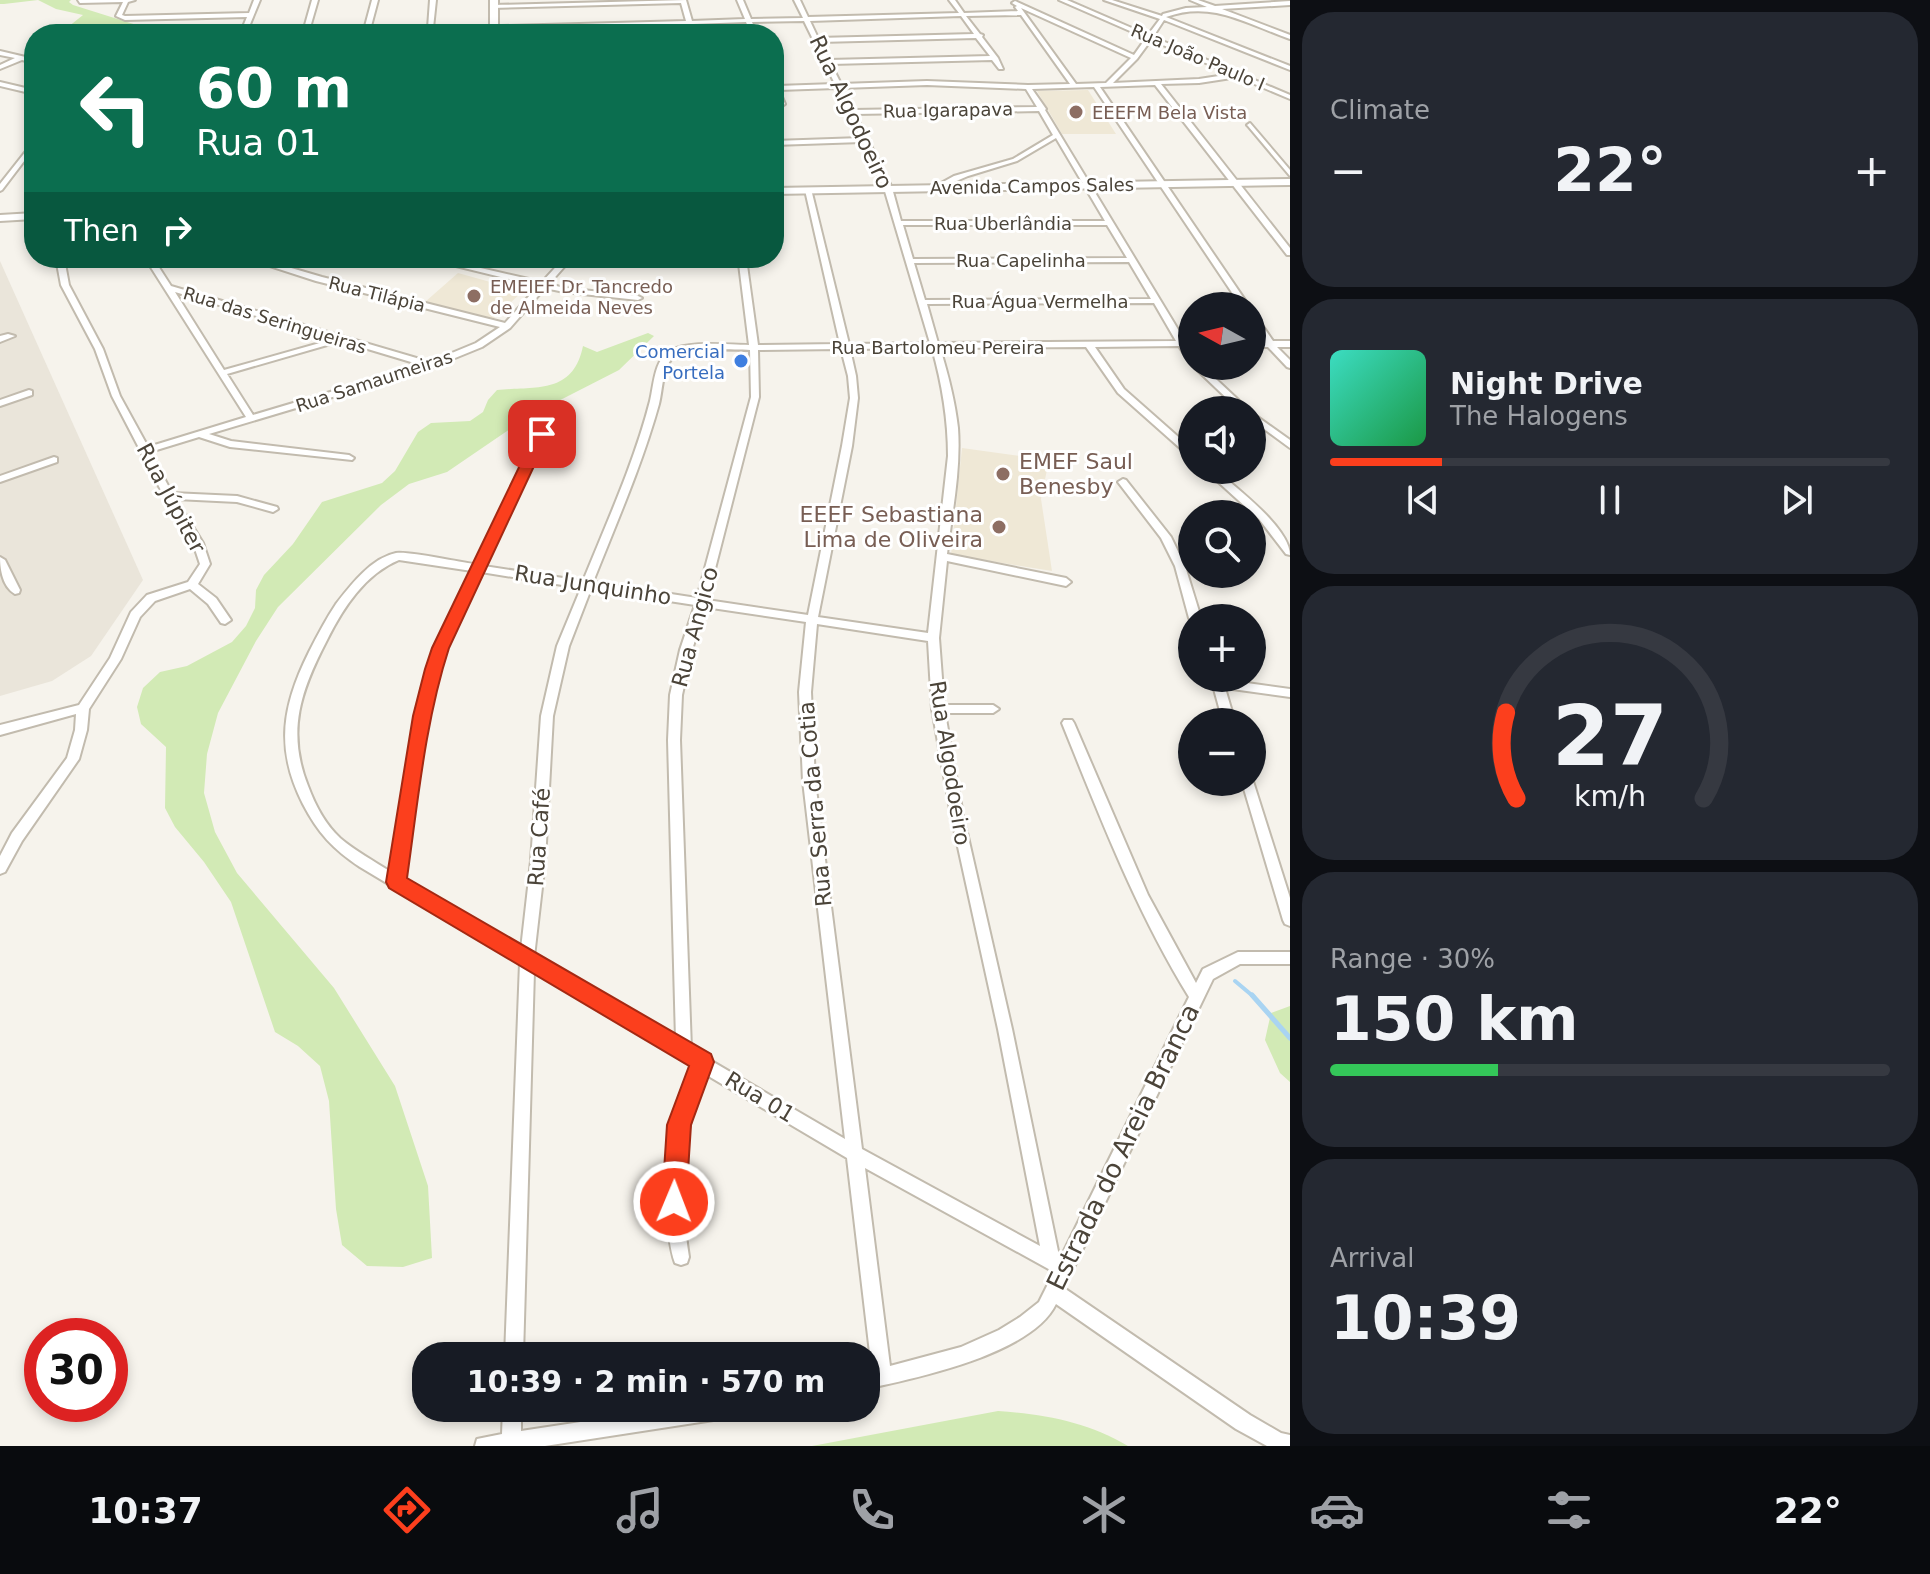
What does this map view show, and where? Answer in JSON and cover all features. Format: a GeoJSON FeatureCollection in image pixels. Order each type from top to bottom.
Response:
{"type":"FeatureCollection","features":[{"type":"Feature","properties":{"kind":"street"},"geometry":{"type":"LineString","coordinates":[[80,1],[128,0],[120,17],[252,15]]}},
{"type":"Feature","properties":{"kind":"street"},"geometry":{"type":"LineString","coordinates":[[248,24],[257,0]]}},
{"type":"Feature","properties":{"kind":"street"},"geometry":{"type":"LineString","coordinates":[[308,24],[315,0]]}},
{"type":"Feature","properties":{"kind":"street"},"geometry":{"type":"LineString","coordinates":[[369,24],[375,0]]}},
{"type":"Feature","properties":{"kind":"street"},"geometry":{"type":"LineString","coordinates":[[431,24],[433,0]]}},
{"type":"Feature","properties":{"kind":"street"},"geometry":{"type":"LineString","coordinates":[[740,0],[750,24]]}},
{"type":"Feature","properties":{"kind":"street","name":"Rua Algodoeiro"},"geometry":{"type":"LineString","coordinates":[[797,0],[830,62],[888,188],[936,347],[953,428],[953,456],[933,638],[938,709],[957,815],[1057,1264]]}},
{"type":"Feature","properties":{"kind":"street"},"geometry":{"type":"LineString","coordinates":[[952,0],[981,36],[1001,68]]}},
{"type":"Feature","properties":{"kind":"street","name":"Rua João Paulo I"},"geometry":{"type":"LineString","coordinates":[[1062,0],[1290,97]]}},
{"type":"Feature","properties":{"kind":"street"},"geometry":{"type":"LineString","coordinates":[[1107,0],[1161,17],[1290,68]]}},
{"type":"Feature","properties":{"kind":"street"},"geometry":{"type":"LineString","coordinates":[[1193,0],[1290,37]]}},
{"type":"Feature","properties":{"kind":"street"},"geometry":{"type":"LineString","coordinates":[[1275,0],[1288,4]]}},
{"type":"Feature","properties":{"kind":"street"},"geometry":{"type":"LineString","coordinates":[[494,4],[683,1],[691,24]]}},
{"type":"Feature","properties":{"kind":"street"},"geometry":{"type":"LineString","coordinates":[[1013,2],[1135,58]]}},
{"type":"Feature","properties":{"kind":"street"},"geometry":{"type":"LineString","coordinates":[[1013,2],[1074,86]]}},
{"type":"Feature","properties":{"kind":"street"},"geometry":{"type":"LineString","coordinates":[[1108,85],[1135,58],[1161,17],[1180,11],[1288,4]]}},
{"type":"Feature","properties":{"kind":"street"},"geometry":{"type":"LineString","coordinates":[[625,24],[1022,13]]}},
{"type":"Feature","properties":{"kind":"street"},"geometry":{"type":"LineString","coordinates":[[819,40],[981,36]]}},
{"type":"Feature","properties":{"kind":"street"},"geometry":{"type":"LineString","coordinates":[[0,53],[24,59]]}},
{"type":"Feature","properties":{"kind":"street"},"geometry":{"type":"LineString","coordinates":[[0,67],[21,58]]}},
{"type":"Feature","properties":{"kind":"street"},"geometry":{"type":"LineString","coordinates":[[830,62],[995,58]]}},
{"type":"Feature","properties":{"kind":"street"},"geometry":{"type":"LineString","coordinates":[[784,87],[939,83],[1096,86],[1240,75]]}},
{"type":"Feature","properties":{"kind":"street"},"geometry":{"type":"LineString","coordinates":[[1157,83],[1290,253]]}},
{"type":"Feature","properties":{"kind":"street"},"geometry":{"type":"LineString","coordinates":[[0,84],[24,90]]}},
{"type":"Feature","properties":{"kind":"street"},"geometry":{"type":"LineString","coordinates":[[1096,86],[1235,292]]}},
{"type":"Feature","properties":{"kind":"street"},"geometry":{"type":"LineString","coordinates":[[1028,87],[1090,185],[1108,223],[1178,330]]}},
{"type":"Feature","properties":{"kind":"street","name":"Rua Igarapava"},"geometry":{"type":"LineString","coordinates":[[853,112],[1043,109]]}},
{"type":"Feature","properties":{"kind":"street"},"geometry":{"type":"LineString","coordinates":[[1250,125],[1290,174]]}},
{"type":"Feature","properties":{"kind":"street"},"geometry":{"type":"LineString","coordinates":[[938,187],[969,172],[1018,159],[1058,135]]}},
{"type":"Feature","properties":{"kind":"street"},"geometry":{"type":"LineString","coordinates":[[784,143],[867,140]]}},
{"type":"Feature","properties":{"kind":"street"},"geometry":{"type":"LineString","coordinates":[[0,189],[24,157]]}},
{"type":"Feature","properties":{"kind":"street"},"geometry":{"type":"LineString","coordinates":[[18,165],[24,165]]}},
{"type":"Feature","properties":{"kind":"street","name":"Avenida Campos Sales"},"geometry":{"type":"LineString","coordinates":[[784,191],[1290,182]]}},
{"type":"Feature","properties":{"kind":"street","name":"Rua Serra da Cotia"},"geometry":{"type":"LineString","coordinates":[[809,190],[846,348],[854,398],[812,621],[805,692],[809,781],[857,1155],[871,1342]]}},
{"type":"Feature","properties":{"kind":"street"},"geometry":{"type":"LineString","coordinates":[[0,218],[24,217]]}},
{"type":"Feature","properties":{"kind":"street","name":"Rua Uberlândia"},"geometry":{"type":"LineString","coordinates":[[897,223],[1108,223]]}},
{"type":"Feature","properties":{"kind":"street","name":"Rua Capelinha"},"geometry":{"type":"LineString","coordinates":[[911,261],[1131,260]]}},
{"type":"Feature","properties":{"kind":"street","name":"Rua Júpiter"},"geometry":{"type":"LineString","coordinates":[[0,868],[17,837],[73,759],[83,708],[106,675],[135,615],[146,601],[159,594],[192,585],[205,564],[203,555],[126,415],[99,349],[65,285],[62,268]]}},
{"type":"Feature","properties":{"kind":"street"},"geometry":{"type":"LineString","coordinates":[[155,268],[252,420]]}},
{"type":"Feature","properties":{"kind":"street","name":"Rua Tilápia"},"geometry":{"type":"LineString","coordinates":[[282,268],[507,326]]}},
{"type":"Feature","properties":{"kind":"street"},"geometry":{"type":"LineString","coordinates":[[469,268],[544,286],[638,298]]}},
{"type":"Feature","properties":{"kind":"street","name":"Rua Samaumeiras"},"geometry":{"type":"LineString","coordinates":[[147,450],[430,365],[479,345],[507,326],[559,268]]}},
{"type":"Feature","properties":{"kind":"street","name":"Rua Angico"},"geometry":{"type":"LineString","coordinates":[[684,1050],[674,740],[676,695],[755,397],[754,349],[743,268]]}},
{"type":"Feature","properties":{"kind":"street","name":"Rua das Seringueiras"},"geometry":{"type":"LineString","coordinates":[[166,287],[430,365]]}},
{"type":"Feature","properties":{"kind":"street","name":"Rua Água Vermelha"},"geometry":{"type":"LineString","coordinates":[[922,302],[1158,301]]}},
{"type":"Feature","properties":{"kind":"street"},"geometry":{"type":"LineString","coordinates":[[0,339],[11,336]]}},
{"type":"Feature","properties":{"kind":"street"},"geometry":{"type":"LineString","coordinates":[[1266,338],[1290,365]]}},
{"type":"Feature","properties":{"kind":"street"},"geometry":{"type":"LineString","coordinates":[[223,373],[340,340]]}},
{"type":"Feature","properties":{"kind":"street","name":"Rua Bartolomeu Pereira"},"geometry":{"type":"LineString","coordinates":[[684,348],[1178,343]]}},
{"type":"Feature","properties":{"kind":"street"},"geometry":{"type":"LineString","coordinates":[[1266,344],[1290,344]]}},
{"type":"Feature","properties":{"kind":"street"},"geometry":{"type":"LineString","coordinates":[[1090,346],[1121,391],[1178,442]]}},
{"type":"Feature","properties":{"kind":"street","name":"Rua Café"},"geometry":{"type":"LineString","coordinates":[[514,1342],[527,960],[538,861],[547,716],[563,646],[632,471],[654,404],[664,361],[684,348]]}},
{"type":"Feature","properties":{"kind":"street"},"geometry":{"type":"LineString","coordinates":[[1212,380],[1229,396]]}},
{"type":"Feature","properties":{"kind":"street"},"geometry":{"type":"LineString","coordinates":[[0,403],[29,393]]}},
{"type":"Feature","properties":{"kind":"street"},"geometry":{"type":"LineString","coordinates":[[396,882],[427,690],[440,648],[542,434],[558,415]]}},
{"type":"Feature","properties":{"kind":"street"},"geometry":{"type":"LineString","coordinates":[[1266,427],[1290,445]]}},
{"type":"Feature","properties":{"kind":"street"},"geometry":{"type":"LineString","coordinates":[[201,435],[230,444],[349,458]]}},
{"type":"Feature","properties":{"kind":"street"},"geometry":{"type":"LineString","coordinates":[[0,479],[54,460]]}},
{"type":"Feature","properties":{"kind":"street"},"geometry":{"type":"LineString","coordinates":[[1123,482],[1166,537],[1180,566],[1191,604]]}},
{"type":"Feature","properties":{"kind":"street"},"geometry":{"type":"LineString","coordinates":[[1226,484],[1263,517],[1290,552]]}},
{"type":"Feature","properties":{"kind":"street"},"geometry":{"type":"LineString","coordinates":[[169,496],[237,499],[273,509]]}},
{"type":"Feature","properties":{"kind":"street","name":"Rua Junquinho"},"geometry":{"type":"LineString","coordinates":[[395,557],[586,583],[933,638]]}},
{"type":"Feature","properties":{"kind":"street","name":"Rua 01"},"geometry":{"type":"LineString","coordinates":[[395,557],[355,588],[339,608],[293,702],[289,735],[292,764],[314,814],[334,840],[396,882],[857,1155],[1057,1264]]}},
{"type":"Feature","properties":{"kind":"street"},"geometry":{"type":"LineString","coordinates":[[943,557],[1066,582]]}},
{"type":"Feature","properties":{"kind":"street"},"geometry":{"type":"LineString","coordinates":[[0,560],[15,590]]}},
{"type":"Feature","properties":{"kind":"street"},"geometry":{"type":"LineString","coordinates":[[192,585],[212,601],[225,620]]}},
{"type":"Feature","properties":{"kind":"street"},"geometry":{"type":"LineString","coordinates":[[1266,689],[1290,693]]}},
{"type":"Feature","properties":{"kind":"street"},"geometry":{"type":"LineString","coordinates":[[0,730],[83,708]]}},
{"type":"Feature","properties":{"kind":"street"},"geometry":{"type":"LineString","coordinates":[[938,709],[993,709]]}},
{"type":"Feature","properties":{"kind":"street"},"geometry":{"type":"LineString","coordinates":[[1068,723],[1147,908],[1169,954],[1196,995]]}},
{"type":"Feature","properties":{"kind":"street"},"geometry":{"type":"LineString","coordinates":[[1252,796],[1290,920]]}},
{"type":"Feature","properties":{"kind":"street","name":"Estrada do Areia Branca"},"geometry":{"type":"LineString","coordinates":[[880,1376],[999,1342],[1038,1314],[1054,1292],[1057,1264],[1151,1096],[1208,974],[1233,959],[1290,958]]}},
{"type":"Feature","properties":{"kind":"street"},"geometry":{"type":"LineString","coordinates":[[681,1257],[675,1224],[675,1159],[682,1113],[702,1062]]}},
{"type":"Feature","properties":{"kind":"street"},"geometry":{"type":"LineString","coordinates":[[1054,1292],[1243,1422],[1278,1442],[1290,1444]]}},
{"type":"Feature","properties":{"kind":"street"},"geometry":{"type":"LineString","coordinates":[[511,1443],[512,1422]]}},
{"type":"Feature","properties":{"kind":"street"},"geometry":{"type":"LineString","coordinates":[[484,1446],[644,1422]]}},
{"type":"Feature","properties":{"kind":"shaded area","name":"EEEFM Bela Vista"},"geometry":{"type":"Polygon","coordinates":[[[1088,90],[1116,134],[1062,134],[1037,91],[1088,90]]]}},
{"type":"Feature","properties":{"kind":"shaded area"},"geometry":{"type":"Polygon","coordinates":[[[0,261],[143,580],[91,656],[52,681],[0,696],[0,261]]]}},
{"type":"Feature","properties":{"kind":"shaded area","name":"EMEIEF Dr. Tancredo de Almeida Neves"},"geometry":{"type":"Polygon","coordinates":[[[458,273],[523,291],[493,319],[425,302],[458,273]]]}},
{"type":"Feature","properties":{"kind":"shaded area","name":"EEEF Sebastiana Lima de Oliveira"},"geometry":{"type":"Polygon","coordinates":[[[962,448],[1049,460],[1041,499],[1052,571],[951,555],[962,448]]]}},
{"type":"Feature","properties":{"kind":"green space"},"geometry":{"type":"Polygon","coordinates":[[[0,0],[38,0],[0,4],[0,0]]]}},
{"type":"Feature","properties":{"kind":"green space"},"geometry":{"type":"Polygon","coordinates":[[[38,0],[71,0],[69,2],[73,5],[133,24],[72,24],[83,15],[56,9],[38,0]]]}},
{"type":"Feature","properties":{"kind":"green space"},"geometry":{"type":"Polygon","coordinates":[[[648,333],[654,336],[619,370],[529,416],[447,472],[409,484],[381,505],[278,607],[218,713],[207,754],[204,793],[215,832],[237,873],[334,988],[395,1086],[428,1186],[432,1258],[403,1267],[367,1266],[342,1245],[336,1209],[329,1101],[320,1066],[298,1046],[275,1032],[231,902],[175,827],[165,808],[166,747],[141,724],[137,707],[143,688],[160,672],[187,666],[232,642],[246,626],[255,608],[256,590],[264,575],[293,544],[322,502],[382,483],[395,471],[418,432],[431,423],[470,421],[483,412],[497,390],[538,387],[561,380],[571,373],[583,346],[597,352],[648,333]]]}},
{"type":"Feature","properties":{"kind":"green space"},"geometry":{"type":"Polygon","coordinates":[[[1290,1006],[1290,1082],[1280,1073],[1265,1040],[1271,1013],[1290,1006]]]}},
{"type":"Feature","properties":{"kind":"green space"},"geometry":{"type":"Polygon","coordinates":[[[998,1411],[1065,1421],[1097,1431],[1128,1446],[812,1446],[998,1411]]]}},
{"type":"Feature","properties":{"kind":"waterway"},"geometry":{"type":"LineString","coordinates":[[1235,981],[1253,996]]}},
{"type":"Feature","properties":{"kind":"waterway"},"geometry":{"type":"LineString","coordinates":[[1253,996],[1290,1038]]}},
{"type":"Feature","properties":{"kind":"place","name":"EEEFM Bela Vista"},"geometry":{"type":"Point","coordinates":[1076,112]}},
{"type":"Feature","properties":{"kind":"place","name":"EMEIEF Dr. Tancredo de Almeida Neves"},"geometry":{"type":"Point","coordinates":[474,296]}},
{"type":"Feature","properties":{"kind":"place","name":"Comercial Portela"},"geometry":{"type":"Point","coordinates":[741,361]}},
{"type":"Feature","properties":{"kind":"place","name":"EMEF Saul Benesby"},"geometry":{"type":"Point","coordinates":[1003,474]}},
{"type":"Feature","properties":{"kind":"place","name":"EEEF Sebastiana Lima de Oliveira"},"geometry":{"type":"Point","coordinates":[999,527]}},
{"type":"Feature","properties":{"kind":"route"},"geometry":{"type":"LineString","coordinates":[[542,434],[440,648],[433,669],[422,716],[396,882],[702,1062],[679,1125],[674,1202]]}}]}
